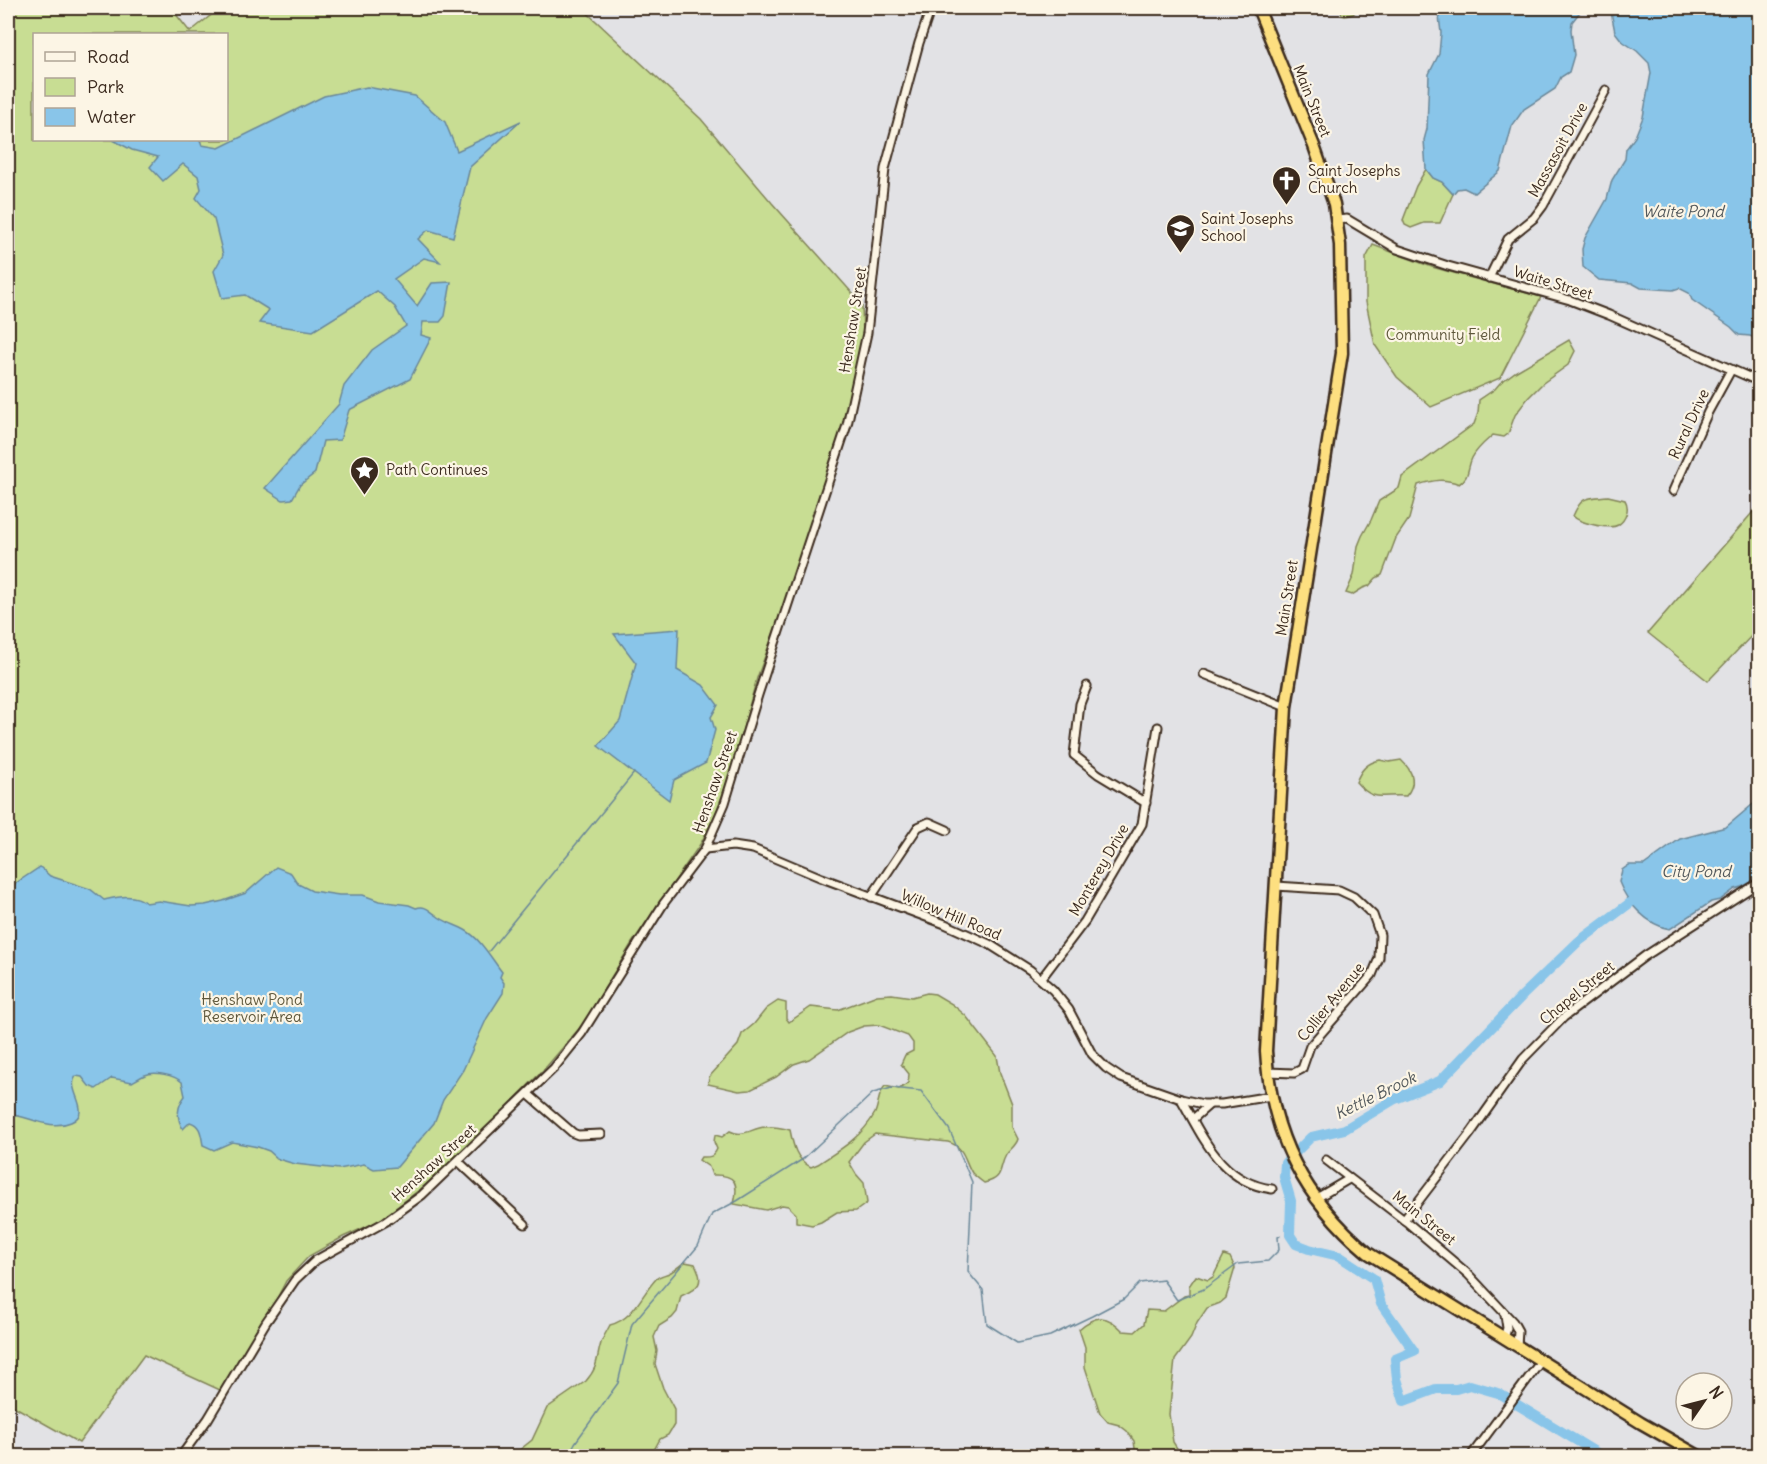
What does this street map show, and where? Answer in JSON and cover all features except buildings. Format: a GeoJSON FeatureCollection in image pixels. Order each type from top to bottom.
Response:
{"type":"FeatureCollection","features":[{"type":"Feature","properties":{"kind":"highway","name":"Main Street"},"geometry":{"type":"LineString","coordinates":[[1258,8],[1329,186],[1337,220],[1341,270],[1342,353],[1286,707],[1266,1051],[1271,1096],[1280,1127],[1294,1162],[1315,1199],[1339,1227],[1368,1253],[1504,1339],[1699,1456]]}},
{"type":"Feature","properties":{"kind":"street","name":"Henshaw Street"},"geometry":{"type":"LineString","coordinates":[[181,1456],[208,1419],[266,1322],[295,1280],[322,1257],[362,1236],[422,1195],[554,1068],[582,1033],[664,903],[705,849],[725,803],[847,425],[867,333],[885,169],[931,8]]}},
{"type":"Feature","properties":{"kind":"street","name":"Massasoit Drive"},"geometry":{"type":"LineString","coordinates":[[1490,278],[1508,239],[1531,221],[1543,206],[1606,90]]}},
{"type":"Feature","properties":{"kind":"street","name":"Waite Street"},"geometry":{"type":"LineString","coordinates":[[1337,220],[1347,219],[1397,249],[1570,300],[1760,382]]}},
{"type":"Feature","properties":{"kind":"street","name":"Rural Drive"},"geometry":{"type":"LineString","coordinates":[[1673,491],[1708,412],[1731,370]]}},
{"type":"Feature","properties":{"kind":"street"},"geometry":{"type":"LineString","coordinates":[[1204,674],[1286,707]]}},
{"type":"Feature","properties":{"kind":"street"},"geometry":{"type":"LineString","coordinates":[[1087,686],[1080,704],[1074,755],[1098,774],[1146,803]]}},
{"type":"Feature","properties":{"kind":"street","name":"Monterey Drive"},"geometry":{"type":"LineString","coordinates":[[1041,979],[1095,905],[1142,824],[1158,727]]}},
{"type":"Feature","properties":{"kind":"street"},"geometry":{"type":"LineString","coordinates":[[871,897],[918,827],[930,822],[947,830]]}},
{"type":"Feature","properties":{"kind":"street","name":"Willow Hill Road"},"geometry":{"type":"LineString","coordinates":[[705,849],[733,846],[753,849],[983,941],[1019,962],[1041,979],[1064,1004],[1089,1050],[1106,1068],[1126,1080],[1181,1099],[1210,1104],[1271,1096]]}},
{"type":"Feature","properties":{"kind":"street","name":"Chapel Street"},"geometry":{"type":"LineString","coordinates":[[1404,1220],[1470,1134],[1523,1059],[1564,1017],[1645,956],[1760,882]]}},
{"type":"Feature","properties":{"kind":"street","name":"Collier Avenue"},"geometry":{"type":"LineString","coordinates":[[1267,1072],[1294,1072],[1302,1069],[1310,1046],[1372,975],[1379,958],[1381,944],[1378,926],[1373,915],[1354,897],[1338,890],[1276,886]]}},
{"type":"Feature","properties":{"kind":"street"},"geometry":{"type":"LineString","coordinates":[[528,1094],[573,1133],[578,1135],[601,1134]]}},
{"type":"Feature","properties":{"kind":"street"},"geometry":{"type":"LineString","coordinates":[[1181,1099],[1212,1152],[1230,1171],[1252,1186],[1272,1189]]}},
{"type":"Feature","properties":{"kind":"street"},"geometry":{"type":"LineString","coordinates":[[1193,1119],[1210,1104]]}},
{"type":"Feature","properties":{"kind":"street","name":"Main Street"},"geometry":{"type":"LineString","coordinates":[[1326,1160],[1404,1220],[1468,1274],[1513,1322],[1518,1331],[1517,1346]]}},
{"type":"Feature","properties":{"kind":"street"},"geometry":{"type":"LineString","coordinates":[[458,1161],[525,1224]]}},
{"type":"Feature","properties":{"kind":"street"},"geometry":{"type":"LineString","coordinates":[[1315,1199],[1349,1179]]}},
{"type":"Feature","properties":{"kind":"street"},"geometry":{"type":"LineString","coordinates":[[1504,1313],[1507,1322],[1504,1339]]}},
{"type":"Feature","properties":{"kind":"street"},"geometry":{"type":"LineString","coordinates":[[1471,1456],[1540,1361]]}},
{"type":"Feature","properties":{"kind":"green space","name":"Henshaw Pond Reservoir Area"},"geometry":{"type":"Polygon","coordinates":[[[8,8],[171,8],[190,32],[220,8],[582,8],[701,119],[862,304],[863,335],[850,402],[794,577],[757,678],[733,765],[716,813],[701,843],[632,943],[583,1024],[547,1066],[479,1136],[424,1186],[379,1221],[309,1256],[286,1281],[273,1306],[220,1390],[144,1355],[79,1443],[8,1403],[8,8]]]}},
{"type":"Feature","properties":{"kind":"green space"},"geometry":{"type":"Polygon","coordinates":[[[1340,8],[1359,8],[1353,14],[1345,16],[1342,15],[1340,8]]]}},
{"type":"Feature","properties":{"kind":"green space"},"geometry":{"type":"Polygon","coordinates":[[[1359,8],[1399,8],[1390,13],[1359,8]]]}},
{"type":"Feature","properties":{"kind":"green space"},"geometry":{"type":"Polygon","coordinates":[[[1426,169],[1433,178],[1442,182],[1453,194],[1440,223],[1424,223],[1411,228],[1405,225],[1403,220],[1416,186],[1426,169]]]}},
{"type":"Feature","properties":{"kind":"green space","name":"Community Field"},"geometry":{"type":"Polygon","coordinates":[[[1373,245],[1432,267],[1541,297],[1500,378],[1431,407],[1397,377],[1375,345],[1366,302],[1366,258],[1373,245]]]}},
{"type":"Feature","properties":{"kind":"green space"},"geometry":{"type":"Polygon","coordinates":[[[1569,340],[1575,351],[1568,365],[1543,383],[1528,398],[1515,415],[1508,434],[1504,437],[1493,435],[1479,448],[1472,458],[1463,481],[1459,484],[1438,480],[1418,485],[1409,519],[1396,538],[1382,575],[1369,586],[1352,595],[1346,593],[1354,575],[1358,546],[1379,501],[1399,488],[1402,477],[1474,424],[1479,400],[1515,372],[1569,340]]]}},
{"type":"Feature","properties":{"kind":"green space"},"geometry":{"type":"Polygon","coordinates":[[[1608,496],[1625,500],[1626,514],[1618,525],[1608,527],[1595,525],[1573,516],[1579,504],[1586,499],[1608,496]]]}},
{"type":"Feature","properties":{"kind":"green space"},"geometry":{"type":"Polygon","coordinates":[[[1759,505],[1759,628],[1708,681],[1648,633],[1759,505]]]}},
{"type":"Feature","properties":{"kind":"green space"},"geometry":{"type":"Polygon","coordinates":[[[1380,760],[1389,762],[1401,760],[1408,768],[1412,777],[1412,786],[1406,796],[1373,795],[1362,789],[1356,782],[1365,768],[1380,760]]]}},
{"type":"Feature","properties":{"kind":"green space"},"geometry":{"type":"Polygon","coordinates":[[[927,993],[935,994],[952,1004],[966,1016],[997,1056],[1000,1073],[1012,1104],[1012,1127],[1018,1139],[1006,1155],[998,1176],[984,1183],[972,1173],[961,1151],[954,1144],[875,1134],[864,1142],[849,1162],[864,1183],[867,1203],[856,1211],[837,1212],[812,1225],[796,1222],[796,1214],[788,1206],[782,1205],[766,1210],[734,1204],[736,1185],[734,1181],[726,1176],[712,1175],[709,1167],[699,1160],[701,1157],[714,1154],[717,1149],[714,1142],[715,1135],[722,1137],[730,1131],[743,1133],[768,1127],[790,1130],[799,1156],[811,1167],[842,1148],[864,1129],[875,1113],[885,1086],[899,1089],[908,1083],[909,1074],[901,1064],[905,1055],[913,1051],[913,1043],[908,1036],[879,1025],[864,1026],[848,1032],[809,1059],[794,1064],[776,1077],[750,1090],[739,1091],[708,1084],[709,1077],[738,1045],[742,1034],[766,1009],[778,1001],[786,1003],[786,1018],[789,1022],[811,1007],[838,1010],[877,995],[892,994],[912,997],[927,993]]]}},
{"type":"Feature","properties":{"kind":"green space"},"geometry":{"type":"Polygon","coordinates":[[[1224,1255],[1230,1257],[1235,1268],[1226,1298],[1207,1308],[1191,1338],[1175,1360],[1169,1414],[1173,1442],[1182,1456],[1136,1456],[1134,1441],[1127,1431],[1119,1425],[1108,1422],[1100,1413],[1085,1367],[1085,1347],[1079,1329],[1101,1318],[1112,1321],[1123,1331],[1135,1332],[1144,1324],[1147,1310],[1164,1311],[1184,1296],[1189,1295],[1189,1286],[1196,1276],[1208,1280],[1213,1277],[1224,1255]]]}},
{"type":"Feature","properties":{"kind":"green space"},"geometry":{"type":"Polygon","coordinates":[[[685,1262],[695,1264],[700,1280],[696,1287],[681,1296],[677,1312],[659,1326],[654,1337],[657,1351],[655,1364],[663,1388],[674,1409],[674,1425],[668,1435],[660,1439],[654,1450],[647,1456],[512,1456],[532,1440],[547,1408],[590,1376],[610,1325],[625,1318],[658,1278],[685,1262]]]}},
{"type":"Feature","properties":{"kind":"water"},"geometry":{"type":"Polygon","coordinates":[[[1438,8],[1583,8],[1572,22],[1574,55],[1569,72],[1561,77],[1555,89],[1524,109],[1512,126],[1500,171],[1474,193],[1464,188],[1457,189],[1453,194],[1442,182],[1433,178],[1426,169],[1424,140],[1427,129],[1429,74],[1439,54],[1441,33],[1438,8]]]}},
{"type":"Feature","properties":{"kind":"water","name":"Waite Pond"},"geometry":{"type":"Polygon","coordinates":[[[1608,8],[1759,8],[1759,340],[1739,335],[1692,300],[1689,293],[1679,288],[1673,290],[1641,288],[1632,283],[1599,280],[1583,267],[1582,249],[1585,238],[1607,199],[1612,180],[1625,159],[1626,149],[1635,137],[1643,117],[1651,73],[1649,63],[1622,41],[1615,32],[1608,8]]]}},
{"type":"Feature","properties":{"kind":"water"},"geometry":{"type":"Polygon","coordinates":[[[367,87],[415,96],[445,122],[457,151],[521,121],[470,167],[453,237],[428,230],[418,239],[440,262],[424,258],[394,279],[417,306],[432,283],[451,282],[445,316],[440,322],[423,322],[421,335],[431,338],[410,379],[349,410],[340,440],[323,441],[315,473],[300,485],[292,499],[283,500],[265,488],[339,404],[344,386],[372,350],[406,326],[395,307],[377,291],[313,331],[259,323],[269,310],[245,295],[222,298],[214,271],[223,255],[214,219],[196,198],[201,189],[198,176],[183,164],[163,181],[150,167],[158,157],[132,150],[115,141],[200,141],[202,145],[219,148],[324,96],[367,87]]]}},
{"type":"Feature","properties":{"kind":"water"},"geometry":{"type":"Polygon","coordinates":[[[679,629],[677,670],[703,685],[718,705],[711,717],[715,730],[706,763],[674,780],[669,800],[598,746],[620,721],[636,663],[614,634],[679,629]]]}},
{"type":"Feature","properties":{"kind":"water","name":"City Pond"},"geometry":{"type":"Polygon","coordinates":[[[1759,799],[1759,878],[1735,889],[1720,900],[1711,902],[1670,929],[1646,918],[1627,898],[1619,882],[1622,870],[1629,865],[1644,865],[1680,839],[1726,827],[1759,799]]]}},
{"type":"Feature","properties":{"kind":"water"},"geometry":{"type":"Polygon","coordinates":[[[40,867],[50,876],[90,889],[104,900],[132,897],[146,903],[159,901],[191,906],[223,901],[246,893],[276,867],[291,873],[298,884],[312,891],[339,895],[363,895],[379,901],[416,908],[422,907],[465,930],[481,944],[502,972],[500,977],[504,983],[503,993],[487,1018],[463,1070],[443,1100],[434,1123],[397,1167],[374,1169],[364,1164],[339,1169],[295,1164],[278,1159],[269,1151],[258,1147],[232,1142],[214,1150],[203,1145],[200,1131],[194,1123],[190,1122],[183,1129],[178,1112],[185,1096],[182,1082],[164,1074],[145,1075],[132,1082],[112,1078],[96,1089],[89,1086],[82,1077],[76,1076],[74,1088],[80,1113],[71,1122],[47,1124],[8,1114],[8,895],[16,883],[40,867]]]}},
{"type":"Feature","properties":{"kind":"waterway"},"geometry":{"type":"LineString","coordinates":[[489,951],[634,773]]}},
{"type":"Feature","properties":{"kind":"waterway","name":"Kettle Brook"},"geometry":{"type":"LineString","coordinates":[[1602,1456],[1498,1393],[1470,1385],[1456,1389],[1436,1389],[1404,1401],[1397,1379],[1395,1359],[1414,1351],[1381,1304],[1374,1279],[1339,1256],[1296,1244],[1290,1235],[1291,1201],[1284,1177],[1285,1163],[1311,1137],[1345,1129],[1395,1099],[1440,1081],[1578,942],[1630,903]]}},
{"type":"Feature","properties":{"kind":"waterway"},"geometry":{"type":"LineString","coordinates":[[568,1456],[618,1383],[632,1324],[698,1246],[712,1214],[737,1201],[803,1159],[873,1093],[892,1088],[921,1091],[949,1129],[972,1182],[968,1272],[983,1290],[987,1324],[1017,1343],[1050,1336],[1092,1316],[1124,1299],[1140,1283],[1163,1280],[1177,1300],[1204,1289],[1238,1264],[1268,1261],[1279,1250],[1278,1237],[1280,1236]]}},
{"type":"Feature","properties":{"kind":"place","name":"Saint Josephs Church"},"geometry":{"type":"Point","coordinates":[1287,206]}},
{"type":"Feature","properties":{"kind":"place","name":"Saint Josephs School"},"geometry":{"type":"Point","coordinates":[1180,254]}},
{"type":"Feature","properties":{"kind":"place","name":"Path Continues"},"geometry":{"type":"Point","coordinates":[365,496]}}]}
